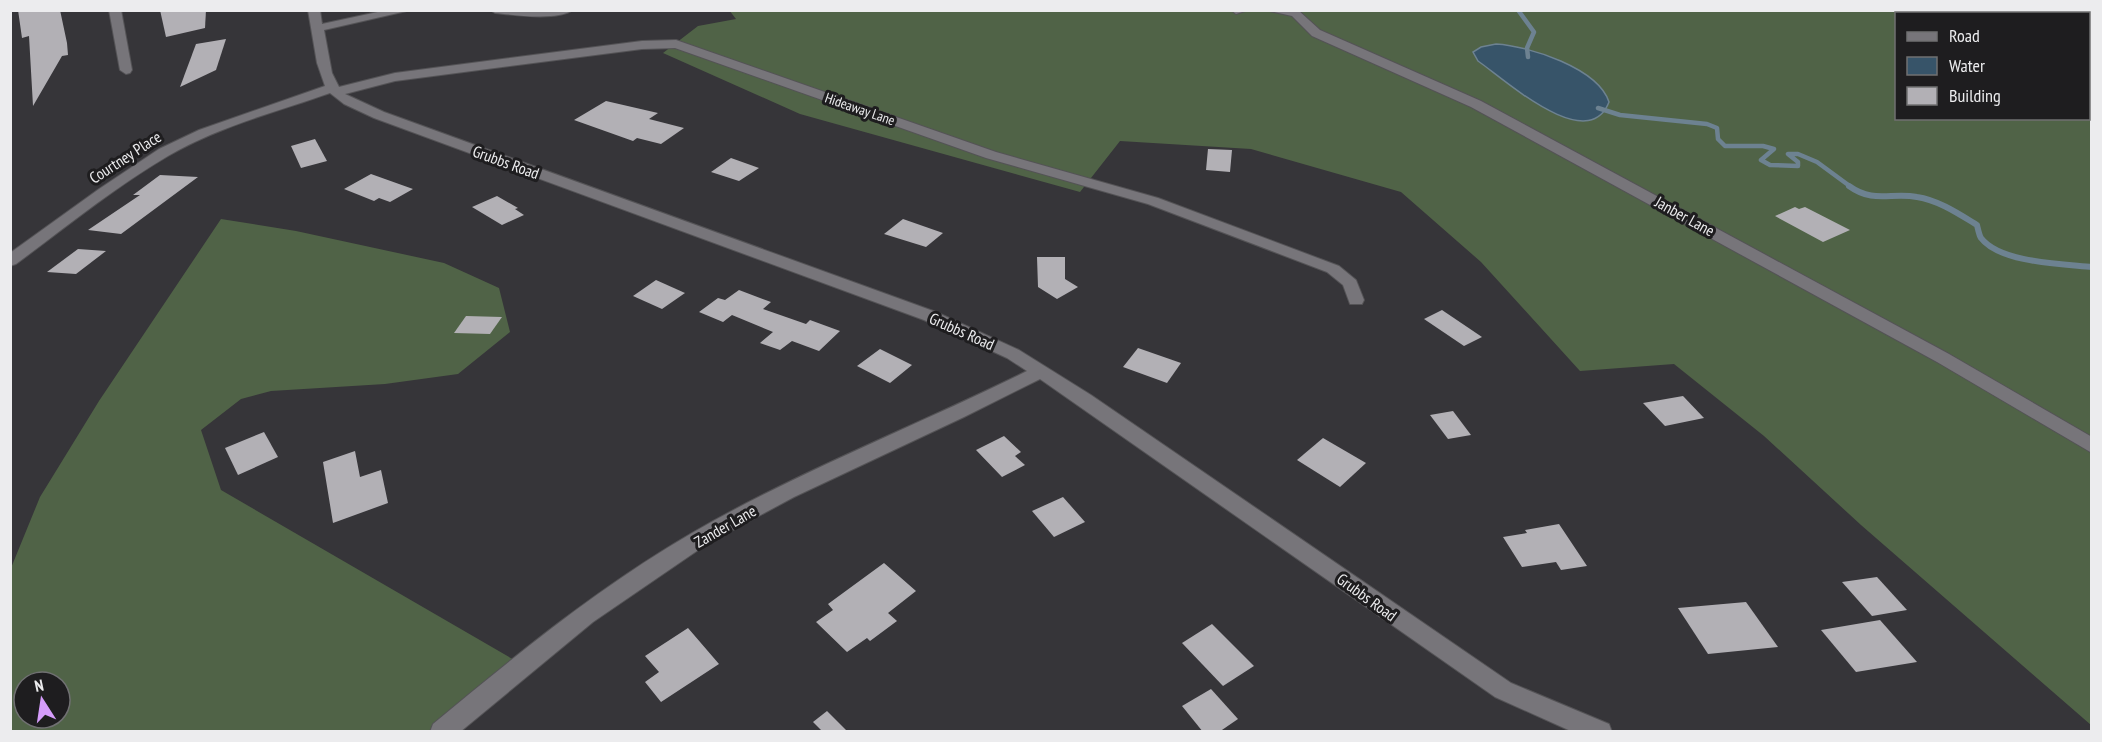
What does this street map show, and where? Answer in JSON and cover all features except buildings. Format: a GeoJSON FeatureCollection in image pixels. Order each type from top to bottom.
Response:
{"type":"FeatureCollection","features":[{"type":"Feature","properties":{"kind":"street"},"geometry":{"type":"LineString","coordinates":[[115,10],[126,70]]}},
{"type":"Feature","properties":{"kind":"street"},"geometry":{"type":"LineString","coordinates":[[314,10],[327,72],[336,92]]}},
{"type":"Feature","properties":{"kind":"street"},"geometry":{"type":"LineString","coordinates":[[318,28],[406,10]]}},
{"type":"Feature","properties":{"kind":"street"},"geometry":{"type":"LineString","coordinates":[[495,10],[525,13],[568,10]]}},
{"type":"Feature","properties":{"kind":"street"},"geometry":{"type":"LineString","coordinates":[[1236,11],[1243,10]]}},
{"type":"Feature","properties":{"kind":"street","name":"Janber Lane"},"geometry":{"type":"LineString","coordinates":[[1270,10],[1295,13],[1316,33],[1496,114],[1943,358],[2091,446]]}},
{"type":"Feature","properties":{"kind":"street","name":"Hideaway Lane"},"geometry":{"type":"LineString","coordinates":[[336,92],[372,82],[459,69],[642,45],[682,46],[991,155],[1153,201],[1333,269],[1350,282],[1356,300]]}},
{"type":"Feature","properties":{"kind":"street","name":"Courtney Place"},"geometry":{"type":"LineString","coordinates":[[10,261],[164,152],[204,133],[273,110],[305,107],[336,92]]}},
{"type":"Feature","properties":{"kind":"street","name":"Grubbs Road"},"geometry":{"type":"LineString","coordinates":[[336,92],[379,115],[930,316],[1013,354],[1192,472],[1369,599],[1503,690],[1600,732]]}},
{"type":"Feature","properties":{"kind":"street","name":"Zander Lane"},"geometry":{"type":"LineString","coordinates":[[442,732],[564,630],[659,564],[740,516],[819,476],[932,425],[1039,372]]}},
{"type":"Feature","properties":{"kind":"green space"},"geometry":{"type":"Polygon","coordinates":[[[729,10],[1915,11],[1918,12],[1895,12],[1895,120],[2090,120],[2091,97],[2091,725],[1861,525],[1764,436],[1674,364],[1580,371],[1481,262],[1401,192],[1251,149],[1120,141],[1080,192],[800,114],[663,53],[698,26],[736,19],[729,10]]]}},
{"type":"Feature","properties":{"kind":"green space"},"geometry":{"type":"Polygon","coordinates":[[[221,219],[296,231],[444,263],[499,288],[510,332],[458,374],[385,384],[271,391],[241,399],[201,430],[221,490],[521,664],[442,731],[11,732],[11,568],[40,497],[99,401],[221,219]]]}},
{"type":"Feature","properties":{"kind":"water"},"geometry":{"type":"Polygon","coordinates":[[[1496,44],[1543,54],[1577,69],[1602,90],[1609,102],[1598,116],[1583,121],[1565,118],[1545,108],[1478,61],[1473,52],[1481,47],[1496,44]]]}},
{"type":"Feature","properties":{"kind":"waterway"},"geometry":{"type":"LineString","coordinates":[[1518,10],[1534,32],[1527,48],[1528,57]]}},
{"type":"Feature","properties":{"kind":"waterway"},"geometry":{"type":"LineString","coordinates":[[1598,108],[1620,115],[1707,124],[1717,128],[1718,139],[1725,146],[1763,146],[1774,149],[1761,160],[1770,165],[1798,166],[1798,162],[1788,154],[1798,154],[1817,162],[1851,187]]}},
{"type":"Feature","properties":{"kind":"waterway"},"geometry":{"type":"LineString","coordinates":[[1849,186],[1867,195],[1917,197],[1940,204],[1977,225],[1981,238],[2002,253],[2033,261],[2092,267]]}}]}
